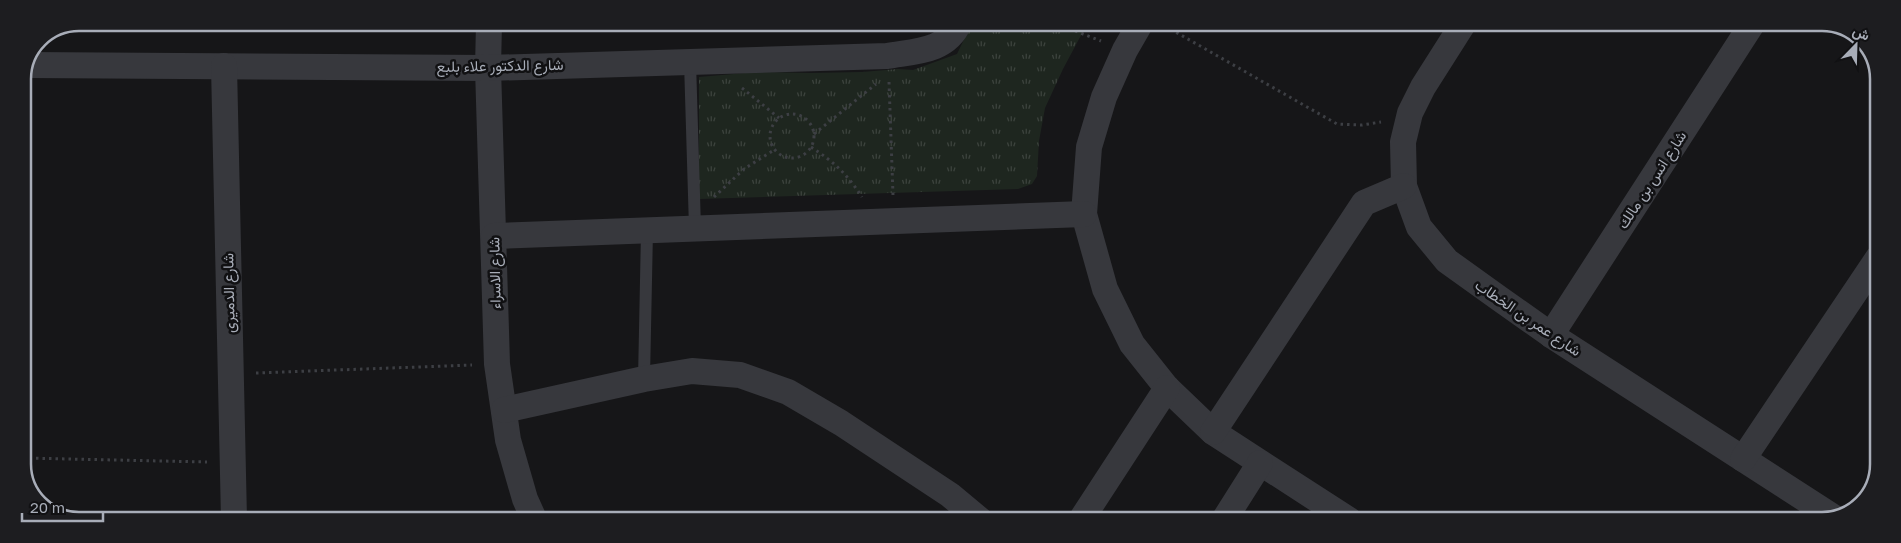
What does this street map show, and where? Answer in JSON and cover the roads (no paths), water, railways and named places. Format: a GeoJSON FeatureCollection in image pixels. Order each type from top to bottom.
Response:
{"type":"FeatureCollection","features":[{"type":"Feature","properties":{"kind":"street","name":"شارع الاسراء"},"geometry":{"type":"LineString","coordinates":[[489,31],[488,68],[497,364],[508,440],[525,499],[531,512]]}},
{"type":"Feature","properties":{"kind":"street","name":"شارع الدكتور علاء بلبع"},"geometry":{"type":"LineString","coordinates":[[34,65],[488,68],[690,62],[887,65],[946,42],[955,31]]}},
{"type":"Feature","properties":{"kind":"street"},"geometry":{"type":"LineString","coordinates":[[1136,31],[1125,50],[1104,97],[1089,147],[1084,214],[1105,289],[1132,344],[1167,388],[1213,432],[1337,512]]}},
{"type":"Feature","properties":{"kind":"street","name":"شارع عمر بن الخطاب"},"geometry":{"type":"LineString","coordinates":[[1459,31],[1423,87],[1410,113],[1403,142],[1404,186],[1419,227],[1447,261],[1552,335],[1825,512]]}},
{"type":"Feature","properties":{"kind":"street","name":"شارع انس بن مالك"},"geometry":{"type":"LineString","coordinates":[[1552,335],[1747,31]]}},
{"type":"Feature","properties":{"kind":"street","name":"شارع الدميرى"},"geometry":{"type":"LineString","coordinates":[[224,66],[234,512]]}},
{"type":"Feature","properties":{"kind":"street"},"geometry":{"type":"LineString","coordinates":[[1213,432],[1364,203],[1404,186]]}},
{"type":"Feature","properties":{"kind":"street"},"geometry":{"type":"LineString","coordinates":[[494,236],[647,231],[695,224],[883,221],[1084,214]]}},
{"type":"Feature","properties":{"kind":"street"},"geometry":{"type":"LineString","coordinates":[[1743,459],[1870,270]]}},
{"type":"Feature","properties":{"kind":"street"},"geometry":{"type":"LineString","coordinates":[[504,410],[644,379],[692,371],[740,375],[788,392],[841,423],[950,495],[970,512]]}},
{"type":"Feature","properties":{"kind":"street"},"geometry":{"type":"LineString","coordinates":[[1086,512],[1167,388]]}},
{"type":"Feature","properties":{"kind":"street"},"geometry":{"type":"LineString","coordinates":[[1229,512],[1260,463]]}},
{"type":"Feature","properties":{"kind":"lane"},"geometry":{"type":"LineString","coordinates":[[690,62],[695,224]]}},
{"type":"Feature","properties":{"kind":"lane"},"geometry":{"type":"LineString","coordinates":[[644,379],[647,231]]}}]}
